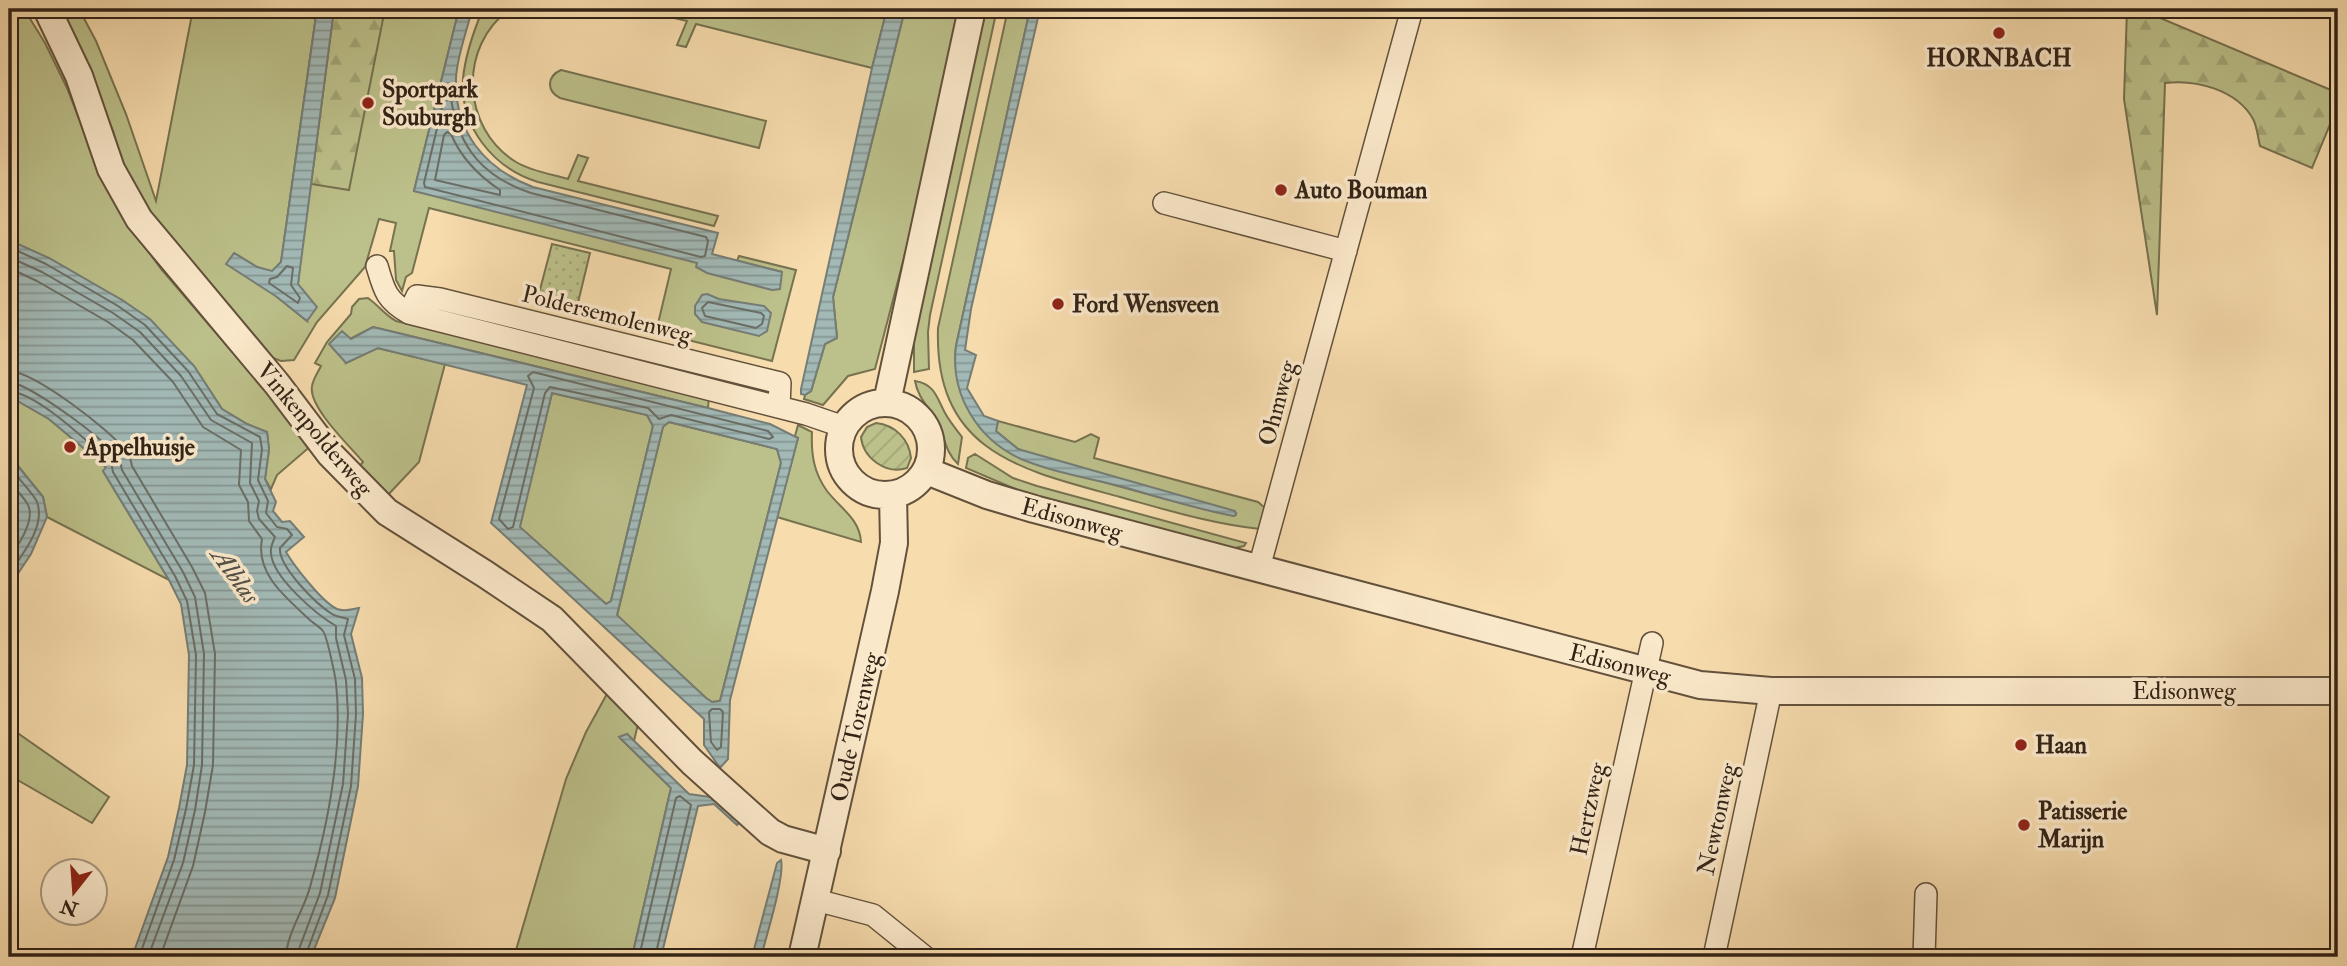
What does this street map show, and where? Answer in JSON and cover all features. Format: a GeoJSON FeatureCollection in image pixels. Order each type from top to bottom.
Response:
{"type":"FeatureCollection","features":[{"type":"Feature","properties":{"kind":"street","name":"Vinkenpolderweg"},"geometry":{"type":"LineString","coordinates":[[47,9],[79,76],[111,169],[139,219],[277,384],[330,454],[387,512],[552,619],[692,762],[770,832],[783,839],[827,851]]}},
{"type":"Feature","properties":{"kind":"street"},"geometry":{"type":"LineString","coordinates":[[887,402],[972,9]]}},
{"type":"Feature","properties":{"kind":"street","name":"Ohmweg"},"geometry":{"type":"LineString","coordinates":[[1259,568],[1412,9]]}},
{"type":"Feature","properties":{"kind":"street"},"geometry":{"type":"LineString","coordinates":[[1164,203],[1346,251]]}},
{"type":"Feature","properties":{"kind":"street","name":"Poldersemolenweg"},"geometry":{"type":"LineString","coordinates":[[377,266],[384,293],[394,305],[409,313],[417,296],[440,299],[780,383],[779,407],[844,427]]}},
{"type":"Feature","properties":{"kind":"street"},"geometry":{"type":"LineString","coordinates":[[887,402],[909,409],[926,425],[932,448],[927,471],[909,489],[892,495],[865,491],[850,480],[839,454],[840,436],[851,417],[862,409],[887,402]]}},
{"type":"Feature","properties":{"kind":"street","name":"Edisonweg"},"geometry":{"type":"LineString","coordinates":[[927,471],[999,498],[1700,685],[1771,691],[2338,691]]}},
{"type":"Feature","properties":{"kind":"street","name":"Oude Torenweg"},"geometry":{"type":"LineString","coordinates":[[802,957],[885,591],[894,543],[892,495]]}},
{"type":"Feature","properties":{"kind":"street","name":"Hertzweg"},"geometry":{"type":"LineString","coordinates":[[1582,957],[1652,643]]}},
{"type":"Feature","properties":{"kind":"street","name":"Newtonweg"},"geometry":{"type":"LineString","coordinates":[[1714,957],[1771,691]]}},
{"type":"Feature","properties":{"kind":"street"},"geometry":{"type":"LineString","coordinates":[[1924,957],[1926,894]]}},
{"type":"Feature","properties":{"kind":"street"},"geometry":{"type":"LineString","coordinates":[[816,900],[873,915],[925,957]]}},
{"type":"Feature","properties":{"kind":"green space"},"geometry":{"type":"Polygon","coordinates":[[[9,9],[24,9],[45,43],[67,88],[104,182],[128,223],[161,269],[312,445],[277,475],[271,489],[265,479],[269,449],[267,432],[222,409],[194,366],[150,320],[122,300],[9,240],[9,9]]]}},
{"type":"Feature","properties":{"kind":"green space"},"geometry":{"type":"Polygon","coordinates":[[[54,9],[79,9],[96,41],[126,114],[156,201],[193,9],[317,9],[281,262],[272,272],[257,267],[234,253],[277,297],[307,321],[298,284],[327,9],[459,9],[414,191],[782,272],[737,261],[739,256],[796,270],[772,361],[656,332],[671,269],[429,208],[412,273],[406,277],[402,291],[396,280],[394,251],[390,251],[396,223],[379,219],[365,267],[317,322],[294,360],[281,361],[268,356],[146,209],[128,181],[113,131],[93,83],[54,9]]]}},
{"type":"Feature","properties":{"kind":"green space"},"geometry":{"type":"Polygon","coordinates":[[[334,9],[385,9],[349,190],[311,184],[334,9]]]}},
{"type":"Feature","properties":{"kind":"green space"},"geometry":{"type":"Polygon","coordinates":[[[475,9],[510,9],[493,25],[481,44],[473,87],[476,108],[485,129],[498,147],[522,165],[568,179],[578,155],[588,158],[578,181],[718,216],[714,226],[538,182],[522,176],[494,156],[474,129],[464,97],[466,62],[482,11],[475,9]]]}},
{"type":"Feature","properties":{"kind":"green space"},"geometry":{"type":"Polygon","coordinates":[[[636,9],[887,9],[872,68],[696,24],[686,47],[677,45],[687,21],[636,9]]]}},
{"type":"Feature","properties":{"kind":"green space"},"geometry":{"type":"Polygon","coordinates":[[[905,9],[960,9],[911,231],[875,369],[848,376],[823,405],[804,399],[811,391],[825,344],[837,338],[833,297],[905,9]]]}},
{"type":"Feature","properties":{"kind":"green space"},"geometry":{"type":"Polygon","coordinates":[[[984,9],[997,9],[930,315],[929,369],[914,372],[914,341],[919,306],[984,9]]]}},
{"type":"Feature","properties":{"kind":"green space"},"geometry":{"type":"Polygon","coordinates":[[[1008,9],[1030,9],[956,346],[957,375],[966,404],[982,429],[993,440],[1026,458],[1186,504],[1234,516],[1236,513],[1018,449],[996,431],[998,421],[1075,442],[1091,434],[1099,438],[1094,458],[1258,502],[1265,508],[1260,529],[1172,512],[1050,477],[1018,465],[991,449],[968,429],[951,403],[941,370],[938,328],[1008,9]]]}},
{"type":"Feature","properties":{"kind":"green space"},"geometry":{"type":"Polygon","coordinates":[[[2127,9],[2139,9],[2338,93],[2338,105],[2312,168],[2260,146],[2253,119],[2246,109],[2226,94],[2202,85],[2165,83],[2157,315],[2124,99],[2127,9]]]}},
{"type":"Feature","properties":{"kind":"green space"},"geometry":{"type":"Polygon","coordinates":[[[561,70],[766,121],[759,148],[560,98],[552,92],[550,84],[553,76],[561,70]]]}},
{"type":"Feature","properties":{"kind":"green space"},"geometry":{"type":"Polygon","coordinates":[[[552,244],[590,253],[576,311],[537,301],[552,244]]]}},
{"type":"Feature","properties":{"kind":"green space"},"geometry":{"type":"Polygon","coordinates":[[[368,298],[396,321],[709,396],[708,408],[373,327],[350,339],[346,363],[377,348],[445,364],[419,462],[386,497],[357,469],[363,462],[323,415],[316,404],[312,386],[321,366],[315,363],[327,342],[351,314],[352,307],[359,299],[368,298]]]}},
{"type":"Feature","properties":{"kind":"green space"},"geometry":{"type":"Polygon","coordinates":[[[915,381],[931,388],[962,437],[958,464],[950,454],[939,426],[921,397],[915,381]]]}},
{"type":"Feature","properties":{"kind":"green space"},"geometry":{"type":"Polygon","coordinates":[[[552,393],[647,415],[653,426],[611,601],[606,604],[519,527],[552,393]]]}},
{"type":"Feature","properties":{"kind":"green space"},"geometry":{"type":"Polygon","coordinates":[[[9,396],[49,419],[107,468],[103,471],[169,580],[47,517],[43,497],[9,455],[9,396]]]}},
{"type":"Feature","properties":{"kind":"green space"},"geometry":{"type":"Polygon","coordinates":[[[669,422],[777,449],[781,463],[720,701],[712,702],[706,698],[617,616],[663,426],[669,422]]]}},
{"type":"Feature","properties":{"kind":"green space"},"geometry":{"type":"Polygon","coordinates":[[[876,423],[895,430],[904,439],[911,458],[907,468],[899,470],[884,467],[866,452],[861,437],[867,427],[876,423]]]}},
{"type":"Feature","properties":{"kind":"green space"},"geometry":{"type":"Polygon","coordinates":[[[798,425],[812,432],[813,456],[819,477],[827,491],[853,520],[861,542],[777,517],[798,438],[795,436],[798,425]]]}},
{"type":"Feature","properties":{"kind":"green space"},"geometry":{"type":"Polygon","coordinates":[[[975,454],[1013,478],[1037,486],[1246,543],[1244,546],[1230,549],[1032,496],[966,468],[968,458],[975,454]]]}},
{"type":"Feature","properties":{"kind":"green space"},"geometry":{"type":"Polygon","coordinates":[[[608,692],[638,724],[634,741],[627,734],[620,738],[671,788],[632,957],[514,957],[566,779],[586,732],[608,692]]]}},
{"type":"Feature","properties":{"kind":"green space"},"geometry":{"type":"Polygon","coordinates":[[[9,727],[109,797],[92,823],[9,775],[9,727]]]}},
{"type":"Feature","properties":{"kind":"water"},"geometry":{"type":"Polygon","coordinates":[[[317,9],[334,9],[298,284],[317,307],[307,321],[277,297],[226,264],[234,253],[257,267],[272,271],[281,262],[317,9]]]}},
{"type":"Feature","properties":{"kind":"water"},"geometry":{"type":"Polygon","coordinates":[[[459,9],[472,9],[456,78],[460,115],[476,146],[487,159],[500,170],[533,187],[718,233],[712,254],[782,272],[780,289],[772,290],[707,273],[696,267],[697,263],[414,191],[459,9]]]}},
{"type":"Feature","properties":{"kind":"water"},"geometry":{"type":"Polygon","coordinates":[[[887,9],[905,9],[833,297],[837,338],[825,344],[811,391],[805,395],[801,394],[801,389],[887,9]]]}},
{"type":"Feature","properties":{"kind":"water"},"geometry":{"type":"Polygon","coordinates":[[[1030,9],[1040,9],[971,309],[965,350],[976,355],[967,388],[984,416],[998,421],[996,431],[1018,449],[1235,511],[1234,516],[1021,459],[991,440],[962,398],[955,364],[956,346],[1030,9]]]}},
{"type":"Feature","properties":{"kind":"water","name":"Alblas"},"geometry":{"type":"Polygon","coordinates":[[[9,240],[49,258],[150,319],[194,366],[222,409],[267,432],[269,449],[265,479],[276,502],[273,511],[282,522],[290,521],[304,537],[286,552],[309,584],[331,605],[343,610],[359,608],[351,634],[362,678],[363,714],[358,786],[335,898],[311,957],[132,957],[168,857],[187,765],[189,655],[181,604],[103,471],[106,467],[49,419],[9,396],[9,240]]]}},
{"type":"Feature","properties":{"kind":"water"},"geometry":{"type":"Polygon","coordinates":[[[707,294],[719,299],[764,306],[771,313],[767,331],[759,336],[702,322],[695,314],[695,306],[702,295],[707,294]]]}},
{"type":"Feature","properties":{"kind":"water"},"geometry":{"type":"Polygon","coordinates":[[[373,327],[770,424],[798,438],[730,700],[728,759],[720,768],[704,745],[704,719],[491,523],[527,385],[378,348],[346,363],[329,344],[342,331],[351,339],[373,327]],[[552,393],[520,527],[606,604],[611,601],[653,426],[647,415],[552,393]],[[669,422],[663,427],[617,615],[706,698],[712,702],[720,701],[781,463],[777,449],[669,422]]]}},
{"type":"Feature","properties":{"kind":"water"},"geometry":{"type":"Polygon","coordinates":[[[9,455],[43,497],[47,517],[31,554],[9,587],[9,455]]]}},
{"type":"Feature","properties":{"kind":"water"},"geometry":{"type":"Polygon","coordinates":[[[627,734],[689,794],[710,797],[740,822],[737,825],[714,804],[698,806],[661,957],[632,957],[671,788],[619,737],[627,734]]]}},
{"type":"Feature","properties":{"kind":"water"},"geometry":{"type":"Polygon","coordinates":[[[781,860],[778,893],[761,957],[752,957],[777,863],[781,860]]]}},
{"type":"Feature","properties":{"kind":"place","name":"HORNBACH"},"geometry":{"type":"Point","coordinates":[1999,33]}},
{"type":"Feature","properties":{"kind":"place","name":"Sportpark Souburgh"},"geometry":{"type":"Point","coordinates":[368,103]}},
{"type":"Feature","properties":{"kind":"place","name":"Auto Bouman"},"geometry":{"type":"Point","coordinates":[1281,190]}},
{"type":"Feature","properties":{"kind":"place","name":"Ford Wensveen"},"geometry":{"type":"Point","coordinates":[1058,304]}},
{"type":"Feature","properties":{"kind":"place","name":"Appelhuisje"},"geometry":{"type":"Point","coordinates":[70,447]}},
{"type":"Feature","properties":{"kind":"place","name":"Haan"},"geometry":{"type":"Point","coordinates":[2021,745]}},
{"type":"Feature","properties":{"kind":"place","name":"Patisserie Marijn"},"geometry":{"type":"Point","coordinates":[2024,825]}}]}
